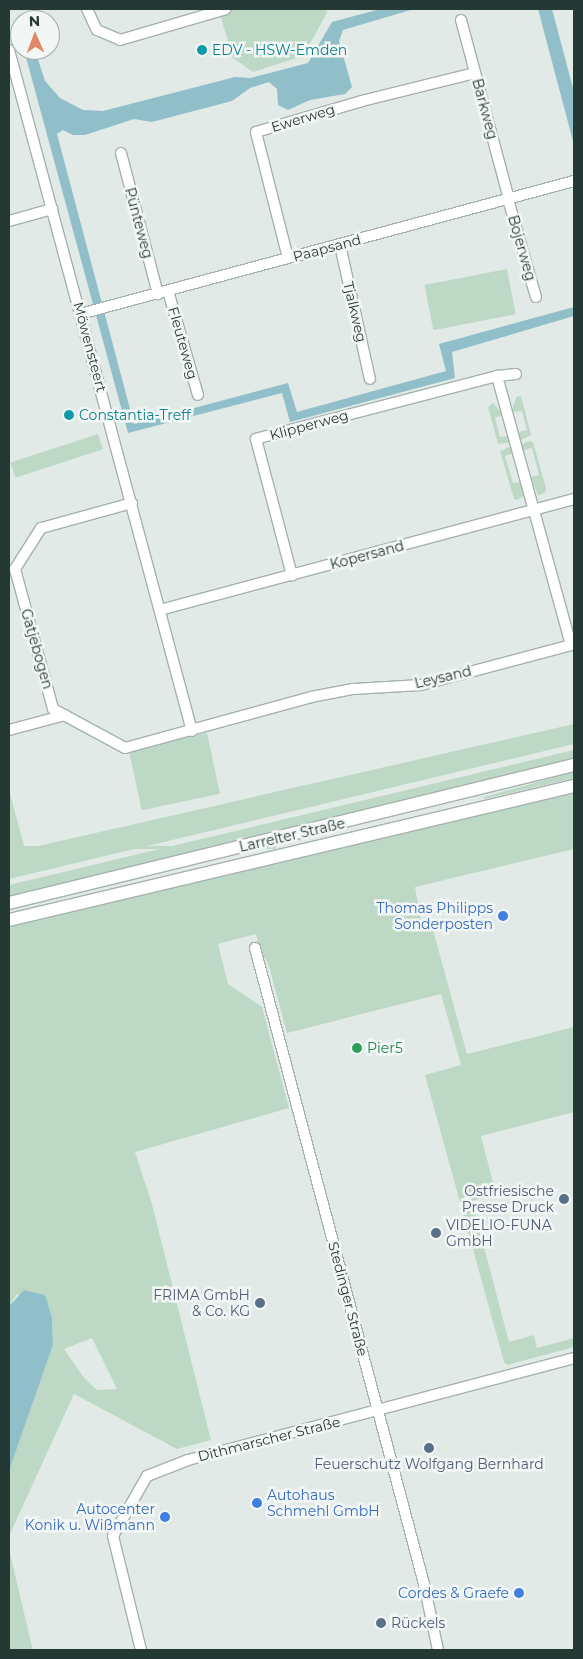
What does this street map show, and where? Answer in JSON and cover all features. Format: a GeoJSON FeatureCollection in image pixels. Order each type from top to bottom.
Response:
{"type":"FeatureCollection","features":[{"type":"Feature","properties":{"kind":"street"},"geometry":{"type":"LineString","coordinates":[[87,9],[97,30],[120,40],[226,9]]}},
{"type":"Feature","properties":{"kind":"street","name":"Barkweg"},"geometry":{"type":"LineString","coordinates":[[461,20],[508,199]]}},
{"type":"Feature","properties":{"kind":"street","name":"Möwensteert"},"geometry":{"type":"LineString","coordinates":[[9,50],[192,731]]}},
{"type":"Feature","properties":{"kind":"street","name":"Ewerweg"},"geometry":{"type":"LineString","coordinates":[[288,258],[256,132],[362,100],[475,73]]}},
{"type":"Feature","properties":{"kind":"street","name":"Pünteweg"},"geometry":{"type":"LineString","coordinates":[[121,153],[163,292]]}},
{"type":"Feature","properties":{"kind":"street","name":"Paapsand"},"geometry":{"type":"LineString","coordinates":[[80,314],[574,181]]}},
{"type":"Feature","properties":{"kind":"street","name":"Bojerweg"},"geometry":{"type":"LineString","coordinates":[[508,199],[536,297]]}},
{"type":"Feature","properties":{"kind":"street"},"geometry":{"type":"LineString","coordinates":[[9,222],[52,209]]}},
{"type":"Feature","properties":{"kind":"street","name":"Tjalkweg"},"geometry":{"type":"LineString","coordinates":[[340,245],[370,379]]}},
{"type":"Feature","properties":{"kind":"street","name":"Fleuteweg"},"geometry":{"type":"LineString","coordinates":[[163,292],[198,395]]}},
{"type":"Feature","properties":{"kind":"street","name":"Klipperweg"},"geometry":{"type":"LineString","coordinates":[[292,575],[256,439],[497,376],[516,374]]}},
{"type":"Feature","properties":{"kind":"street"},"geometry":{"type":"LineString","coordinates":[[497,376],[534,510]]}},
{"type":"Feature","properties":{"kind":"street","name":"Kopersand"},"geometry":{"type":"LineString","coordinates":[[160,610],[574,499]]}},
{"type":"Feature","properties":{"kind":"street","name":"Gatjebogen"},"geometry":{"type":"LineString","coordinates":[[132,503],[41,528],[15,570],[53,709],[124,748],[150,742]]}},
{"type":"Feature","properties":{"kind":"street","name":"Leysand"},"geometry":{"type":"LineString","coordinates":[[150,742],[311,697],[353,689],[421,685],[571,645],[534,510]]}},
{"type":"Feature","properties":{"kind":"street"},"geometry":{"type":"LineString","coordinates":[[9,730],[65,715]]}},
{"type":"Feature","properties":{"kind":"street","name":"Larrelter Straße"},"geometry":{"type":"LineString","coordinates":[[9,903],[574,765]]}},
{"type":"Feature","properties":{"kind":"street","name":"Larrelter Straße"},"geometry":{"type":"LineString","coordinates":[[9,920],[574,786]]}},
{"type":"Feature","properties":{"kind":"street","name":"Stedinger Straße"},"geometry":{"type":"LineString","coordinates":[[255,948],[434,1626],[438,1650]]}},
{"type":"Feature","properties":{"kind":"street","name":"Dithmarscher Straße"},"geometry":{"type":"LineString","coordinates":[[141,1650],[113,1536],[147,1476],[188,1460],[378,1412],[574,1358]]}},
{"type":"Feature","properties":{"kind":"green space"},"geometry":{"type":"Polygon","coordinates":[[[226,9],[326,9],[327,13],[303,56],[253,72],[233,58],[219,11],[226,9]]]}},
{"type":"Feature","properties":{"kind":"green space"},"geometry":{"type":"Polygon","coordinates":[[[507,269],[516,314],[433,330],[425,285],[507,269]]]}},
{"type":"Feature","properties":{"kind":"green space"},"geometry":{"type":"Polygon","coordinates":[[[521,396],[531,435],[521,440],[519,432],[527,430],[522,411],[513,412],[512,410],[516,397],[521,396]]]}},
{"type":"Feature","properties":{"kind":"green space"},"geometry":{"type":"Polygon","coordinates":[[[493,403],[503,415],[495,418],[500,437],[509,436],[511,442],[498,444],[488,407],[493,403]]]}},
{"type":"Feature","properties":{"kind":"green space"},"geometry":{"type":"Polygon","coordinates":[[[98,434],[103,449],[15,478],[11,462],[98,434]]]}},
{"type":"Feature","properties":{"kind":"green space"},"geometry":{"type":"Polygon","coordinates":[[[530,441],[533,442],[546,488],[545,493],[538,495],[531,477],[539,475],[532,448],[524,450],[522,444],[530,441]]]}},
{"type":"Feature","properties":{"kind":"green space"},"geometry":{"type":"Polygon","coordinates":[[[512,446],[514,453],[505,456],[513,483],[521,482],[524,496],[517,500],[514,499],[500,451],[512,446]]]}},
{"type":"Feature","properties":{"kind":"green space"},"geometry":{"type":"Polygon","coordinates":[[[574,724],[574,744],[9,879],[9,790],[25,849],[574,724]]]}},
{"type":"Feature","properties":{"kind":"green space"},"geometry":{"type":"Polygon","coordinates":[[[207,733],[220,794],[142,810],[129,750],[207,733]]]}},
{"type":"Feature","properties":{"kind":"green space"},"geometry":{"type":"Polygon","coordinates":[[[574,750],[574,759],[9,896],[9,885],[574,750]]]}},
{"type":"Feature","properties":{"kind":"green space"},"geometry":{"type":"Polygon","coordinates":[[[574,772],[574,778],[484,799],[484,797],[574,772]]]}},
{"type":"Feature","properties":{"kind":"green space"},"geometry":{"type":"Polygon","coordinates":[[[574,793],[574,849],[415,887],[421,921],[430,919],[467,1054],[574,1027],[574,1112],[481,1136],[496,1194],[472,1201],[509,1342],[534,1335],[537,1348],[574,1338],[574,1347],[507,1365],[504,1362],[425,1075],[461,1065],[441,994],[287,1033],[268,963],[262,955],[256,934],[218,944],[228,984],[262,1007],[289,1108],[135,1152],[152,1204],[211,1440],[177,1449],[74,1394],[9,1536],[9,1471],[53,1345],[52,1318],[17,1294],[9,1306],[9,927],[574,793]],[[92,1338],[64,1349],[84,1378],[97,1390],[117,1389],[92,1338]]]}},
{"type":"Feature","properties":{"kind":"green space"},"geometry":{"type":"Polygon","coordinates":[[[9,846],[276,846],[276,849],[9,849],[9,846]]]}},
{"type":"Feature","properties":{"kind":"green space"},"geometry":{"type":"Polygon","coordinates":[[[9,1549],[29,1634],[33,1650],[9,1650],[9,1549]]]}},
{"type":"Feature","properties":{"kind":"water"},"geometry":{"type":"Polygon","coordinates":[[[380,9],[414,9],[343,30],[339,41],[352,87],[345,94],[310,100],[288,110],[278,105],[277,89],[269,82],[250,88],[232,101],[152,122],[134,119],[85,135],[73,135],[63,130],[57,134],[134,424],[288,383],[297,412],[446,371],[439,344],[574,307],[574,316],[452,352],[455,378],[290,422],[282,393],[128,433],[27,60],[38,60],[45,81],[60,98],[83,110],[103,111],[235,77],[250,78],[308,63],[332,22],[380,9]]]}},
{"type":"Feature","properties":{"kind":"water"},"geometry":{"type":"Polygon","coordinates":[[[538,9],[552,9],[574,92],[574,145],[538,9]]]}},
{"type":"Feature","properties":{"kind":"water"},"geometry":{"type":"Polygon","coordinates":[[[24,1290],[45,1295],[52,1318],[53,1345],[9,1471],[9,1306],[24,1290]]]}},
{"type":"Feature","properties":{"kind":"place","name":"EDV - HSW-Emden"},"geometry":{"type":"Point","coordinates":[202,50]}},
{"type":"Feature","properties":{"kind":"place","name":"Constantia-Treff"},"geometry":{"type":"Point","coordinates":[69,415]}},
{"type":"Feature","properties":{"kind":"place","name":"Thomas Philipps Sonderposten"},"geometry":{"type":"Point","coordinates":[503,916]}},
{"type":"Feature","properties":{"kind":"place","name":"Pier5"},"geometry":{"type":"Point","coordinates":[357,1048]}},
{"type":"Feature","properties":{"kind":"place","name":"Ostfriesische Presse Druck"},"geometry":{"type":"Point","coordinates":[564,1199]}},
{"type":"Feature","properties":{"kind":"place","name":"VIDELIO-FUNA GmbH"},"geometry":{"type":"Point","coordinates":[436,1233]}},
{"type":"Feature","properties":{"kind":"place","name":"FRIMA GmbH & Co. KG"},"geometry":{"type":"Point","coordinates":[260,1303]}},
{"type":"Feature","properties":{"kind":"place","name":"Feuerschutz Wolfgang Bernhard"},"geometry":{"type":"Point","coordinates":[429,1448]}},
{"type":"Feature","properties":{"kind":"place","name":"Autohaus Schmehl GmbH"},"geometry":{"type":"Point","coordinates":[257,1503]}},
{"type":"Feature","properties":{"kind":"place","name":"Autocenter Konik u. Wißmann"},"geometry":{"type":"Point","coordinates":[165,1517]}},
{"type":"Feature","properties":{"kind":"place","name":"Cordes & Graefe"},"geometry":{"type":"Point","coordinates":[519,1593]}},
{"type":"Feature","properties":{"kind":"place","name":"Rückels"},"geometry":{"type":"Point","coordinates":[381,1623]}}]}
